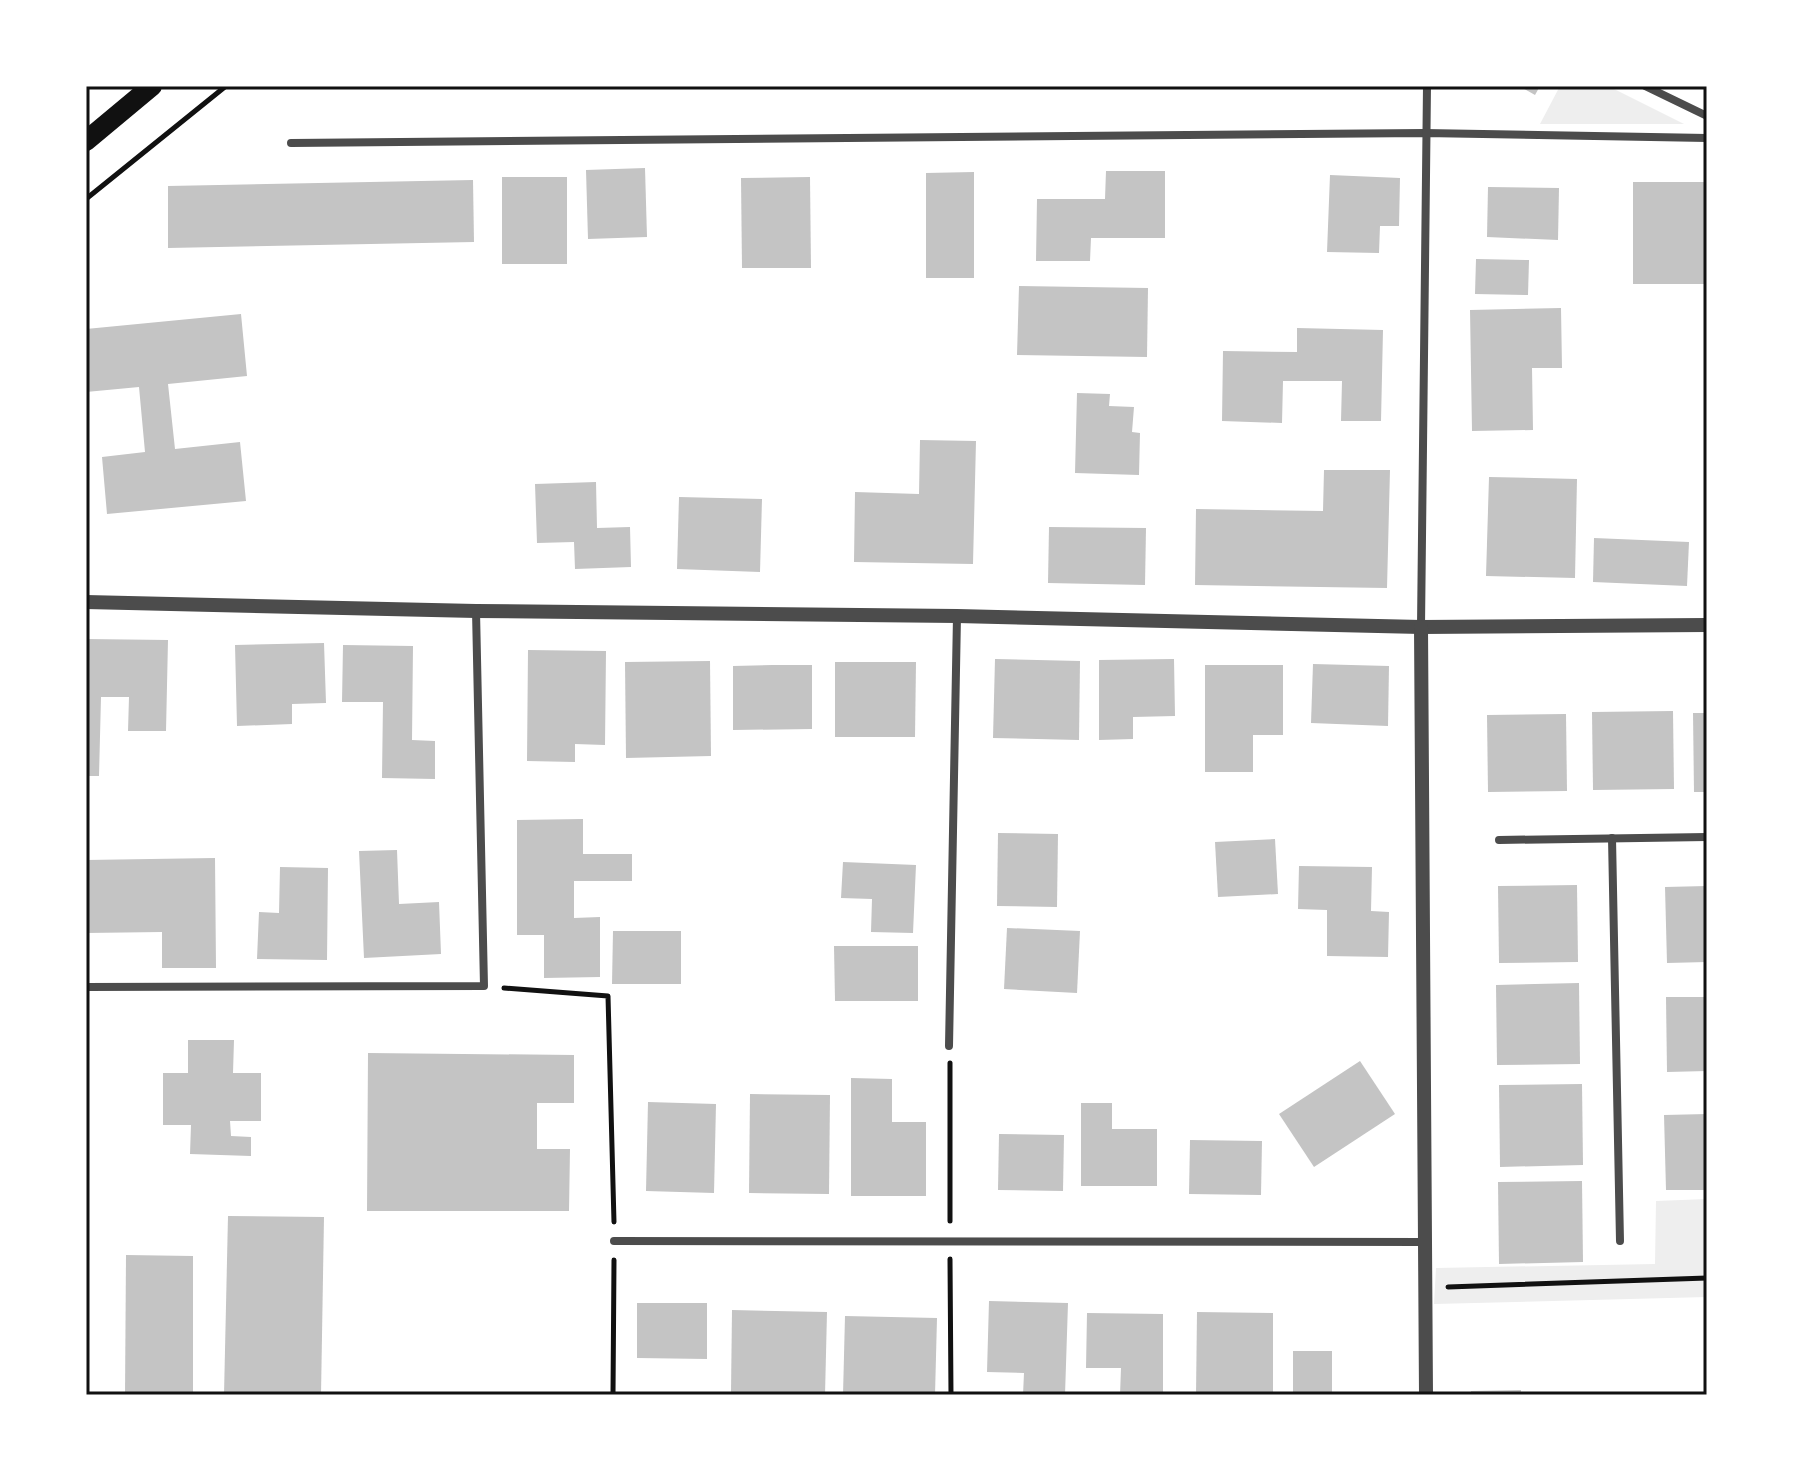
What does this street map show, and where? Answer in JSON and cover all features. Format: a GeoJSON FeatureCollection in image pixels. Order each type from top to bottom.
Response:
{"type":"FeatureCollection","features":[{"type":"Feature","properties":{"kind":"main road"},"geometry":{"type":"LineString","coordinates":[[86,141],[152,86]]}},
{"type":"Feature","properties":{"kind":"street"},"geometry":{"type":"LineString","coordinates":[[1426,1395],[1421,627],[1427,86]]}},
{"type":"Feature","properties":{"kind":"street"},"geometry":{"type":"LineString","coordinates":[[1645,86],[1707,116]]}},
{"type":"Feature","properties":{"kind":"street"},"geometry":{"type":"LineString","coordinates":[[291,143],[1425,133],[1707,138]]}},
{"type":"Feature","properties":{"kind":"street"},"geometry":{"type":"LineString","coordinates":[[86,602],[1421,627],[1707,625]]}},
{"type":"Feature","properties":{"kind":"street"},"geometry":{"type":"LineString","coordinates":[[86,987],[484,986],[476,611]]}},
{"type":"Feature","properties":{"kind":"street"},"geometry":{"type":"LineString","coordinates":[[949,1046],[957,616]]}},
{"type":"Feature","properties":{"kind":"street"},"geometry":{"type":"LineString","coordinates":[[1499,840],[1707,837]]}},
{"type":"Feature","properties":{"kind":"street"},"geometry":{"type":"LineString","coordinates":[[1612,838],[1620,1241]]}},
{"type":"Feature","properties":{"kind":"street"},"geometry":{"type":"LineString","coordinates":[[614,1241],[1424,1242]]}},
{"type":"Feature","properties":{"kind":"path"},"geometry":{"type":"LineString","coordinates":[[86,199],[226,86]]}},
{"type":"Feature","properties":{"kind":"path"},"geometry":{"type":"LineString","coordinates":[[484,986],[608,996],[614,1241],[613,1395]]}},
{"type":"Feature","properties":{"kind":"path"},"geometry":{"type":"LineString","coordinates":[[1426,1288],[1707,1278]]}},
{"type":"Feature","properties":{"kind":"shaded area"},"geometry":{"type":"Polygon","coordinates":[[[1560,86],[1608,86],[1684,124],[1540,124],[1560,86]]]}},
{"type":"Feature","properties":{"kind":"shaded area"},"geometry":{"type":"Polygon","coordinates":[[[1707,1199],[1707,1297],[1434,1304],[1436,1268],[1655,1264],[1656,1201],[1707,1199]]]}},
{"type":"Feature","properties":{"kind":"building"},"geometry":{"type":"Polygon","coordinates":[[[1519,86],[1540,86],[1535,95],[1519,86]]]}},
{"type":"Feature","properties":{"kind":"building"},"geometry":{"type":"Polygon","coordinates":[[[645,168],[647,237],[588,239],[586,170],[645,168]]]}},
{"type":"Feature","properties":{"kind":"building"},"geometry":{"type":"Polygon","coordinates":[[[1106,171],[1165,171],[1165,238],[1091,238],[1090,261],[1036,261],[1037,199],[1105,199],[1106,171]]]}},
{"type":"Feature","properties":{"kind":"building"},"geometry":{"type":"Polygon","coordinates":[[[974,172],[974,278],[926,278],[926,173],[974,172]]]}},
{"type":"Feature","properties":{"kind":"building"},"geometry":{"type":"Polygon","coordinates":[[[1330,175],[1400,178],[1399,226],[1380,226],[1379,253],[1327,252],[1330,175]]]}},
{"type":"Feature","properties":{"kind":"building"},"geometry":{"type":"Polygon","coordinates":[[[502,177],[567,177],[567,264],[502,264],[502,177]]]}},
{"type":"Feature","properties":{"kind":"building"},"geometry":{"type":"Polygon","coordinates":[[[810,177],[811,268],[742,268],[741,178],[810,177]]]}},
{"type":"Feature","properties":{"kind":"building"},"geometry":{"type":"Polygon","coordinates":[[[473,180],[474,242],[168,248],[168,186],[473,180]]]}},
{"type":"Feature","properties":{"kind":"building"},"geometry":{"type":"Polygon","coordinates":[[[1633,182],[1705,182],[1705,284],[1633,284],[1633,182]]]}},
{"type":"Feature","properties":{"kind":"building"},"geometry":{"type":"Polygon","coordinates":[[[1488,187],[1559,188],[1558,240],[1487,237],[1488,187]]]}},
{"type":"Feature","properties":{"kind":"building"},"geometry":{"type":"Polygon","coordinates":[[[1476,259],[1529,260],[1528,295],[1475,294],[1476,259]]]}},
{"type":"Feature","properties":{"kind":"building"},"geometry":{"type":"Polygon","coordinates":[[[1019,286],[1148,288],[1147,357],[1017,355],[1019,286]]]}},
{"type":"Feature","properties":{"kind":"building"},"geometry":{"type":"Polygon","coordinates":[[[1561,308],[1562,368],[1532,368],[1533,430],[1472,431],[1470,310],[1561,308]]]}},
{"type":"Feature","properties":{"kind":"building"},"geometry":{"type":"Polygon","coordinates":[[[241,314],[247,376],[168,384],[175,449],[240,442],[246,501],[107,514],[102,457],[145,452],[139,387],[86,392],[86,329],[241,314]]]}},
{"type":"Feature","properties":{"kind":"building"},"geometry":{"type":"Polygon","coordinates":[[[1297,328],[1383,330],[1381,421],[1341,421],[1342,381],[1283,381],[1282,423],[1222,421],[1223,351],[1297,352],[1297,328]]]}},
{"type":"Feature","properties":{"kind":"building"},"geometry":{"type":"Polygon","coordinates":[[[1077,393],[1110,394],[1109,406],[1134,407],[1132,432],[1140,433],[1139,475],[1075,473],[1077,393]]]}},
{"type":"Feature","properties":{"kind":"building"},"geometry":{"type":"Polygon","coordinates":[[[920,440],[976,441],[973,564],[854,562],[855,492],[919,494],[920,440]]]}},
{"type":"Feature","properties":{"kind":"building"},"geometry":{"type":"Polygon","coordinates":[[[1324,470],[1390,470],[1387,588],[1195,585],[1196,509],[1323,511],[1324,470]]]}},
{"type":"Feature","properties":{"kind":"building"},"geometry":{"type":"Polygon","coordinates":[[[1489,477],[1577,479],[1575,578],[1486,576],[1489,477]]]}},
{"type":"Feature","properties":{"kind":"building"},"geometry":{"type":"Polygon","coordinates":[[[596,482],[597,528],[630,527],[631,567],[575,569],[574,542],[537,543],[535,484],[596,482]]]}},
{"type":"Feature","properties":{"kind":"building"},"geometry":{"type":"Polygon","coordinates":[[[679,497],[762,499],[760,572],[677,569],[679,497]]]}},
{"type":"Feature","properties":{"kind":"building"},"geometry":{"type":"Polygon","coordinates":[[[1049,527],[1146,528],[1145,585],[1048,583],[1049,527]]]}},
{"type":"Feature","properties":{"kind":"building"},"geometry":{"type":"Polygon","coordinates":[[[1594,538],[1689,542],[1687,586],[1593,582],[1594,538]]]}},
{"type":"Feature","properties":{"kind":"building"},"geometry":{"type":"Polygon","coordinates":[[[86,639],[168,640],[166,731],[128,731],[129,697],[101,697],[99,776],[86,776],[86,639]]]}},
{"type":"Feature","properties":{"kind":"building"},"geometry":{"type":"Polygon","coordinates":[[[324,643],[326,703],[292,704],[292,724],[237,726],[235,645],[324,643]]]}},
{"type":"Feature","properties":{"kind":"building"},"geometry":{"type":"Polygon","coordinates":[[[343,645],[413,646],[412,740],[435,741],[435,779],[382,778],[383,702],[342,702],[343,645]]]}},
{"type":"Feature","properties":{"kind":"building"},"geometry":{"type":"Polygon","coordinates":[[[528,650],[606,651],[605,745],[575,744],[575,762],[527,761],[528,650]]]}},
{"type":"Feature","properties":{"kind":"building"},"geometry":{"type":"Polygon","coordinates":[[[995,659],[1080,661],[1079,740],[993,738],[995,659]]]}},
{"type":"Feature","properties":{"kind":"building"},"geometry":{"type":"Polygon","coordinates":[[[1174,659],[1175,716],[1133,717],[1133,739],[1099,740],[1099,660],[1174,659]]]}},
{"type":"Feature","properties":{"kind":"building"},"geometry":{"type":"Polygon","coordinates":[[[710,661],[711,756],[626,758],[625,662],[710,661]]]}},
{"type":"Feature","properties":{"kind":"building"},"geometry":{"type":"Polygon","coordinates":[[[835,662],[916,662],[915,737],[835,737],[835,662]]]}},
{"type":"Feature","properties":{"kind":"building"},"geometry":{"type":"Polygon","coordinates":[[[1313,664],[1389,666],[1388,726],[1311,723],[1313,664]]]}},
{"type":"Feature","properties":{"kind":"building"},"geometry":{"type":"Polygon","coordinates":[[[812,665],[812,729],[733,730],[733,666],[812,665]]]}},
{"type":"Feature","properties":{"kind":"building"},"geometry":{"type":"Polygon","coordinates":[[[1205,665],[1283,665],[1283,735],[1253,735],[1253,772],[1205,772],[1205,665]]]}},
{"type":"Feature","properties":{"kind":"building"},"geometry":{"type":"Polygon","coordinates":[[[1673,711],[1674,789],[1593,790],[1592,712],[1673,711]]]}},
{"type":"Feature","properties":{"kind":"building"},"geometry":{"type":"Polygon","coordinates":[[[1693,713],[1707,713],[1707,792],[1694,792],[1693,713]]]}},
{"type":"Feature","properties":{"kind":"building"},"geometry":{"type":"Polygon","coordinates":[[[1566,714],[1567,791],[1488,792],[1487,715],[1566,714]]]}},
{"type":"Feature","properties":{"kind":"building"},"geometry":{"type":"Polygon","coordinates":[[[583,819],[583,854],[632,854],[632,881],[574,881],[574,918],[600,917],[600,977],[544,978],[544,935],[517,935],[517,820],[583,819]]]}},
{"type":"Feature","properties":{"kind":"building"},"geometry":{"type":"Polygon","coordinates":[[[998,833],[1058,834],[1057,907],[997,906],[998,833]]]}},
{"type":"Feature","properties":{"kind":"building"},"geometry":{"type":"Polygon","coordinates":[[[1275,839],[1278,894],[1218,897],[1215,842],[1275,839]]]}},
{"type":"Feature","properties":{"kind":"building"},"geometry":{"type":"Polygon","coordinates":[[[397,850],[399,904],[439,902],[441,954],[364,958],[359,851],[397,850]]]}},
{"type":"Feature","properties":{"kind":"building"},"geometry":{"type":"Polygon","coordinates":[[[215,858],[216,968],[162,968],[162,932],[86,933],[86,860],[215,858]]]}},
{"type":"Feature","properties":{"kind":"building"},"geometry":{"type":"Polygon","coordinates":[[[843,862],[916,865],[913,933],[871,932],[872,899],[841,898],[843,862]]]}},
{"type":"Feature","properties":{"kind":"building"},"geometry":{"type":"Polygon","coordinates":[[[1299,866],[1372,867],[1371,911],[1389,912],[1388,957],[1327,956],[1327,910],[1298,909],[1299,866]]]}},
{"type":"Feature","properties":{"kind":"building"},"geometry":{"type":"Polygon","coordinates":[[[280,867],[328,868],[327,960],[257,959],[259,912],[279,913],[280,867]]]}},
{"type":"Feature","properties":{"kind":"building"},"geometry":{"type":"Polygon","coordinates":[[[1577,885],[1578,962],[1499,963],[1498,886],[1577,885]]]}},
{"type":"Feature","properties":{"kind":"building"},"geometry":{"type":"Polygon","coordinates":[[[1707,886],[1707,962],[1667,963],[1665,887],[1707,886]]]}},
{"type":"Feature","properties":{"kind":"building"},"geometry":{"type":"Polygon","coordinates":[[[1007,928],[1080,931],[1077,993],[1004,989],[1007,928]]]}},
{"type":"Feature","properties":{"kind":"building"},"geometry":{"type":"Polygon","coordinates":[[[613,931],[681,931],[681,984],[612,984],[613,931]]]}},
{"type":"Feature","properties":{"kind":"building"},"geometry":{"type":"Polygon","coordinates":[[[834,946],[918,946],[918,1001],[835,1001],[834,946]]]}},
{"type":"Feature","properties":{"kind":"building"},"geometry":{"type":"Polygon","coordinates":[[[1579,983],[1580,1064],[1497,1065],[1496,985],[1579,983]]]}},
{"type":"Feature","properties":{"kind":"building"},"geometry":{"type":"Polygon","coordinates":[[[1666,997],[1707,997],[1707,1071],[1667,1072],[1666,997]]]}},
{"type":"Feature","properties":{"kind":"building"},"geometry":{"type":"Polygon","coordinates":[[[188,1040],[234,1040],[233,1073],[261,1073],[261,1121],[230,1121],[231,1136],[251,1137],[251,1156],[190,1154],[191,1125],[163,1125],[163,1073],[188,1073],[188,1040]]]}},
{"type":"Feature","properties":{"kind":"building"},"geometry":{"type":"Polygon","coordinates":[[[368,1053],[574,1055],[574,1103],[537,1103],[537,1149],[570,1149],[569,1211],[367,1211],[368,1053]]]}},
{"type":"Feature","properties":{"kind":"building"},"geometry":{"type":"Polygon","coordinates":[[[1360,1061],[1395,1114],[1314,1167],[1279,1114],[1360,1061]]]}},
{"type":"Feature","properties":{"kind":"building"},"geometry":{"type":"Polygon","coordinates":[[[851,1078],[892,1079],[892,1122],[926,1122],[926,1196],[851,1196],[851,1078]]]}},
{"type":"Feature","properties":{"kind":"building"},"geometry":{"type":"Polygon","coordinates":[[[1582,1084],[1583,1165],[1500,1167],[1499,1085],[1582,1084]]]}},
{"type":"Feature","properties":{"kind":"building"},"geometry":{"type":"Polygon","coordinates":[[[750,1094],[830,1095],[829,1194],[749,1193],[750,1094]]]}},
{"type":"Feature","properties":{"kind":"building"},"geometry":{"type":"Polygon","coordinates":[[[648,1102],[716,1104],[714,1193],[646,1191],[648,1102]]]}},
{"type":"Feature","properties":{"kind":"building"},"geometry":{"type":"Polygon","coordinates":[[[1081,1103],[1112,1103],[1112,1129],[1157,1129],[1157,1186],[1081,1186],[1081,1103]]]}},
{"type":"Feature","properties":{"kind":"building"},"geometry":{"type":"Polygon","coordinates":[[[1707,1114],[1707,1190],[1666,1190],[1664,1115],[1707,1114]]]}},
{"type":"Feature","properties":{"kind":"building"},"geometry":{"type":"Polygon","coordinates":[[[999,1134],[1064,1135],[1063,1191],[998,1190],[999,1134]]]}},
{"type":"Feature","properties":{"kind":"building"},"geometry":{"type":"Polygon","coordinates":[[[1190,1140],[1262,1141],[1261,1195],[1189,1194],[1190,1140]]]}},
{"type":"Feature","properties":{"kind":"building"},"geometry":{"type":"Polygon","coordinates":[[[1582,1181],[1583,1262],[1499,1264],[1498,1182],[1582,1181]]]}},
{"type":"Feature","properties":{"kind":"building"},"geometry":{"type":"Polygon","coordinates":[[[228,1216],[324,1217],[321,1395],[224,1395],[228,1216]]]}},
{"type":"Feature","properties":{"kind":"building"},"geometry":{"type":"Polygon","coordinates":[[[126,1255],[193,1256],[193,1395],[125,1395],[126,1255]]]}},
{"type":"Feature","properties":{"kind":"building"},"geometry":{"type":"Polygon","coordinates":[[[989,1301],[1068,1303],[1065,1395],[1023,1395],[1024,1373],[987,1372],[989,1301]]]}},
{"type":"Feature","properties":{"kind":"building"},"geometry":{"type":"Polygon","coordinates":[[[637,1303],[707,1303],[707,1359],[637,1358],[637,1303]]]}},
{"type":"Feature","properties":{"kind":"building"},"geometry":{"type":"Polygon","coordinates":[[[732,1310],[827,1312],[825,1395],[731,1392],[732,1310]]]}},
{"type":"Feature","properties":{"kind":"building"},"geometry":{"type":"Polygon","coordinates":[[[1197,1312],[1273,1313],[1273,1395],[1196,1395],[1197,1312]]]}},
{"type":"Feature","properties":{"kind":"building"},"geometry":{"type":"Polygon","coordinates":[[[1087,1313],[1163,1314],[1163,1395],[1120,1395],[1121,1368],[1086,1368],[1087,1313]]]}},
{"type":"Feature","properties":{"kind":"building"},"geometry":{"type":"Polygon","coordinates":[[[845,1316],[937,1318],[935,1395],[843,1395],[845,1316]]]}},
{"type":"Feature","properties":{"kind":"building"},"geometry":{"type":"Polygon","coordinates":[[[1293,1351],[1332,1351],[1332,1395],[1293,1395],[1293,1351]]]}},
{"type":"Feature","properties":{"kind":"building"},"geometry":{"type":"Polygon","coordinates":[[[1521,1390],[1521,1395],[1471,1395],[1471,1391],[1521,1390]]]}}]}
